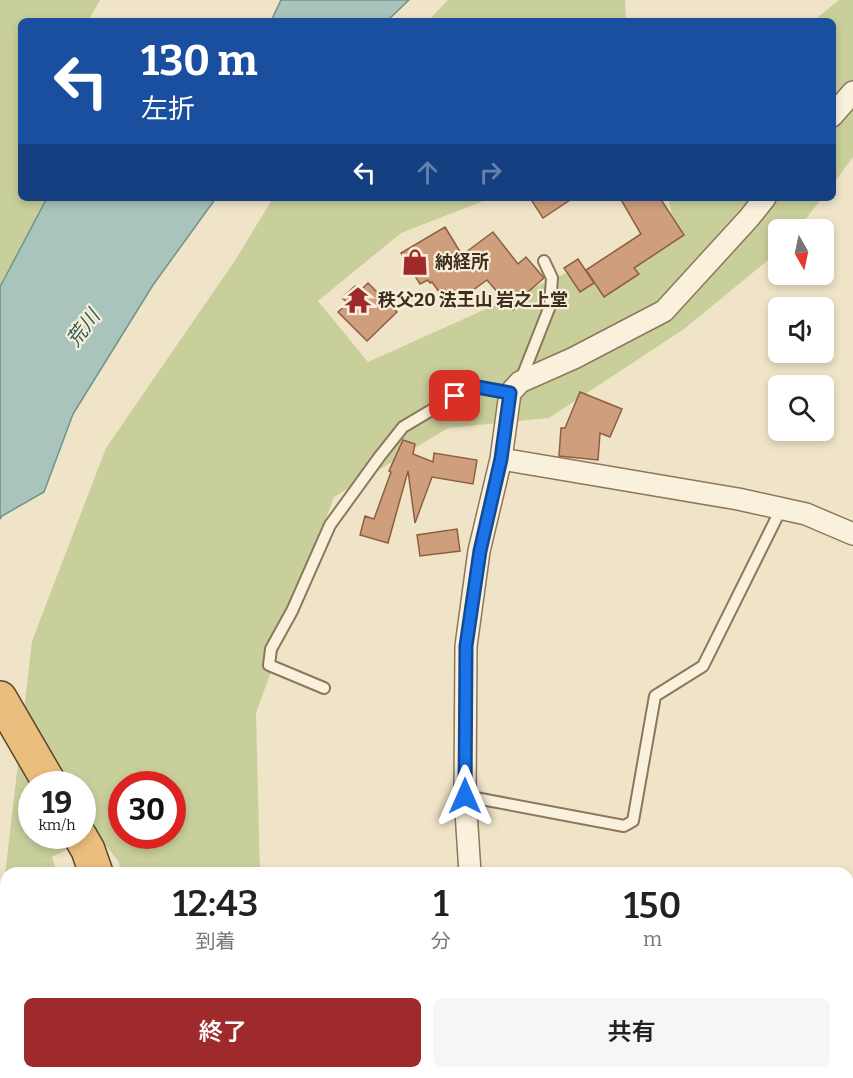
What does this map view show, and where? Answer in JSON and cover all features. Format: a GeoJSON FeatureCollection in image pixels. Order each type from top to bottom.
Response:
{"type":"FeatureCollection","features":[{"type":"Feature","properties":{"kind":"highway"},"geometry":{"type":"LineString","coordinates":[[0,698],[42,771]]}},
{"type":"Feature","properties":{"kind":"street"},"geometry":{"type":"LineString","coordinates":[[836,111],[853,92]]}},
{"type":"Feature","properties":{"kind":"street"},"geometry":{"type":"LineString","coordinates":[[470,867],[465,796],[466,646],[480,551],[515,387],[664,311],[763,201]]}},
{"type":"Feature","properties":{"kind":"street"},"geometry":{"type":"LineString","coordinates":[[501,459],[715,495],[806,514],[853,534]]}},
{"type":"Feature","properties":{"kind":"lane"},"geometry":{"type":"LineString","coordinates":[[324,688],[269,665],[271,649],[292,611],[330,525],[403,427],[472,386],[515,387],[550,306],[552,278],[544,261]]}},
{"type":"Feature","properties":{"kind":"lane"},"geometry":{"type":"LineString","coordinates":[[465,796],[624,826],[633,821],[655,696],[703,666],[781,509]]}},
{"type":"Feature","properties":{"kind":"green space"},"geometry":{"type":"Polygon","coordinates":[[[0,0],[100,0],[90,18],[18,18],[18,201],[45,201],[0,287],[0,0]]]}},
{"type":"Feature","properties":{"kind":"green space"},"geometry":{"type":"Polygon","coordinates":[[[448,0],[625,0],[626,18],[431,18],[448,0]]]}},
{"type":"Feature","properties":{"kind":"green space"},"geometry":{"type":"Polygon","coordinates":[[[839,0],[853,0],[853,157],[836,180],[836,18],[817,18],[839,0]]]}},
{"type":"Feature","properties":{"kind":"green space"},"geometry":{"type":"Polygon","coordinates":[[[271,201],[483,201],[401,233],[318,301],[368,362],[566,273],[581,290],[674,224],[669,201],[820,201],[806,219],[768,219],[768,260],[684,329],[549,418],[448,428],[334,497],[256,713],[260,867],[120,867],[119,862],[109,849],[186,849],[186,771],[108,771],[108,848],[96,835],[96,771],[18,771],[18,849],[68,849],[52,857],[55,867],[6,867],[32,641],[106,448],[236,259],[271,201]]]}},
{"type":"Feature","properties":{"kind":"water"},"geometry":{"type":"Polygon","coordinates":[[[281,0],[409,0],[390,18],[272,18],[281,0]]]}},
{"type":"Feature","properties":{"kind":"water","name":"荒川"},"geometry":{"type":"Polygon","coordinates":[[[45,201],[214,201],[153,285],[73,414],[44,492],[0,519],[0,287],[45,201]]]}},
{"type":"Feature","properties":{"kind":"building"},"geometry":{"type":"Polygon","coordinates":[[[532,201],[568,201],[543,218],[532,201]]]}},
{"type":"Feature","properties":{"kind":"building"},"geometry":{"type":"Polygon","coordinates":[[[622,201],[662,201],[684,235],[634,268],[639,274],[604,297],[586,270],[641,234],[622,201]]]}},
{"type":"Feature","properties":{"kind":"building"},"geometry":{"type":"Polygon","coordinates":[[[445,227],[462,255],[493,232],[518,264],[526,257],[544,278],[513,310],[487,280],[462,298],[460,295],[447,303],[432,282],[428,280],[420,284],[401,253],[445,227]]]}},
{"type":"Feature","properties":{"kind":"building"},"geometry":{"type":"Polygon","coordinates":[[[578,259],[594,283],[580,292],[564,268],[578,259]]]}},
{"type":"Feature","properties":{"kind":"building"},"geometry":{"type":"Polygon","coordinates":[[[368,283],[397,312],[367,341],[338,312],[348,303],[342,298],[355,286],[360,291],[368,283]]]}},
{"type":"Feature","properties":{"kind":"building"},"geometry":{"type":"Polygon","coordinates":[[[580,392],[622,409],[610,437],[600,433],[598,460],[559,456],[561,428],[565,428],[580,392]]]}},
{"type":"Feature","properties":{"kind":"building"},"geometry":{"type":"Polygon","coordinates":[[[403,440],[415,444],[413,454],[433,462],[434,453],[477,460],[473,484],[432,477],[415,523],[408,471],[388,543],[360,535],[365,516],[374,519],[391,472],[389,471],[403,440]]]}},
{"type":"Feature","properties":{"kind":"building"},"geometry":{"type":"Polygon","coordinates":[[[457,529],[460,551],[420,556],[417,535],[457,529]]]}},
{"type":"Feature","properties":{"kind":"place","name":"納経所"},"geometry":{"type":"Point","coordinates":[415,262]}},
{"type":"Feature","properties":{"kind":"place","name":"秩父20 法王山 岩之上堂"},"geometry":{"type":"Point","coordinates":[358,300]}},
{"type":"Feature","properties":{"kind":"route"},"geometry":{"type":"LineString","coordinates":[[455,396],[472,386],[510,393],[501,459],[480,551],[466,646],[465,796]]}}]}
